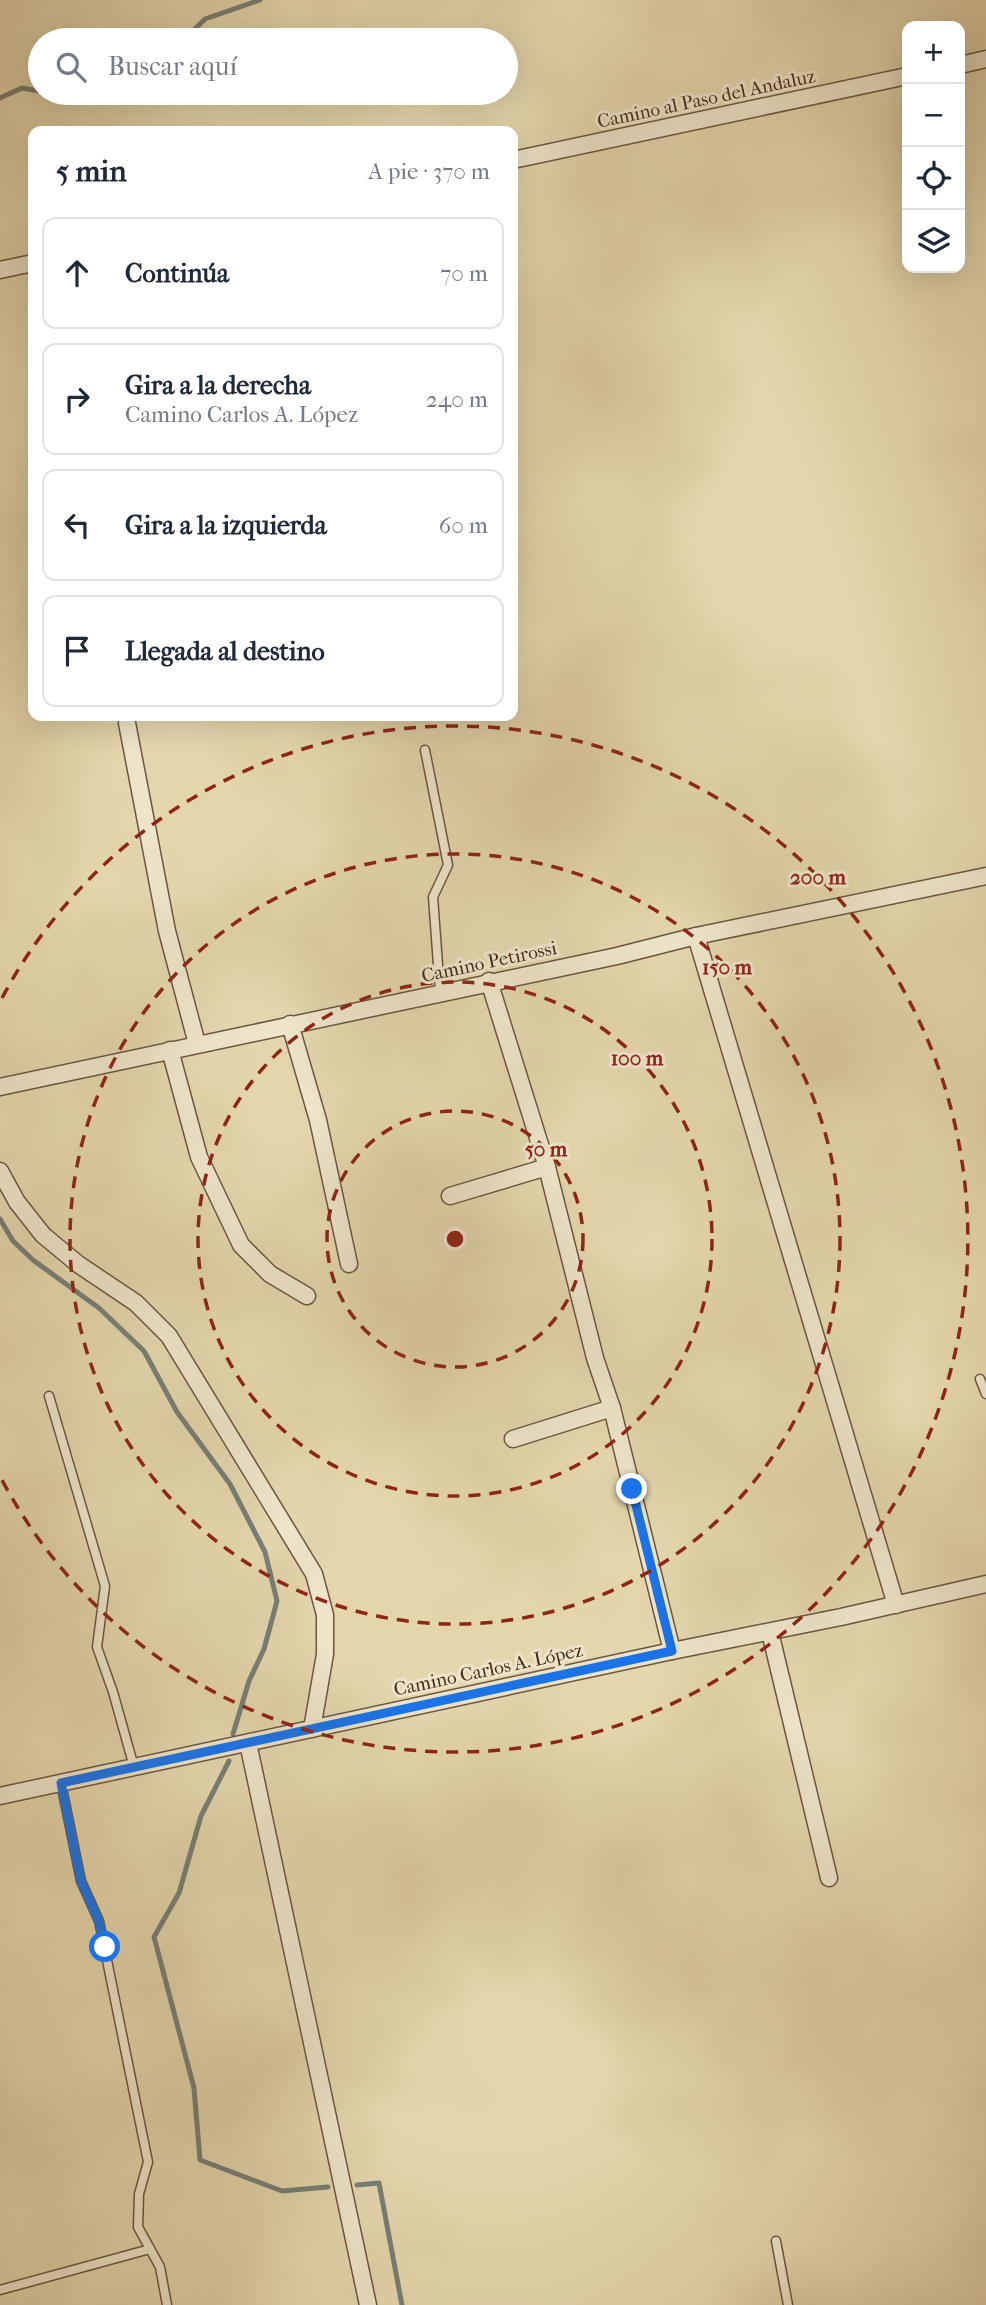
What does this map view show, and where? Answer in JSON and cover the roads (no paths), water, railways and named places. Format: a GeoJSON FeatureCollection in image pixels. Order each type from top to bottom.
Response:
{"type":"FeatureCollection","features":[{"type":"Feature","properties":{"kind":"street"},"geometry":{"type":"LineString","coordinates":[[965,64],[986,60]]}},
{"type":"Feature","properties":{"kind":"street","name":"Camino al Paso del Andaluz"},"geometry":{"type":"LineString","coordinates":[[518,159],[902,77]]}},
{"type":"Feature","properties":{"kind":"street"},"geometry":{"type":"LineString","coordinates":[[0,270],[28,264]]}},
{"type":"Feature","properties":{"kind":"street"},"geometry":{"type":"LineString","coordinates":[[127,723],[167,931],[197,1044]]}},
{"type":"Feature","properties":{"kind":"street","name":"Camino Petirossi"},"geometry":{"type":"LineString","coordinates":[[0,1087],[986,876]]}},
{"type":"Feature","properties":{"kind":"street"},"geometry":{"type":"LineString","coordinates":[[696,936],[896,1605]]}},
{"type":"Feature","properties":{"kind":"street"},"geometry":{"type":"LineString","coordinates":[[489,981],[547,1167],[595,1358],[612,1408],[672,1651]]}},
{"type":"Feature","properties":{"kind":"street"},"geometry":{"type":"LineString","coordinates":[[290,1024],[318,1120],[349,1264]]}},
{"type":"Feature","properties":{"kind":"street"},"geometry":{"type":"LineString","coordinates":[[170,1050],[199,1157],[241,1245],[270,1274],[307,1296]]}},
{"type":"Feature","properties":{"kind":"street"},"geometry":{"type":"LineString","coordinates":[[450,1196],[547,1167]]}},
{"type":"Feature","properties":{"kind":"street"},"geometry":{"type":"LineString","coordinates":[[0,1171],[17,1202],[43,1235],[78,1264],[136,1303],[169,1336],[314,1574],[325,1615],[325,1641],[312,1729]]}},
{"type":"Feature","properties":{"kind":"street"},"geometry":{"type":"LineString","coordinates":[[513,1439],[612,1408]]}},
{"type":"Feature","properties":{"kind":"street","name":"Camino Carlos A. López"},"geometry":{"type":"LineString","coordinates":[[0,1796],[986,1584]]}},
{"type":"Feature","properties":{"kind":"street"},"geometry":{"type":"LineString","coordinates":[[770,1632],[829,1878]]}},
{"type":"Feature","properties":{"kind":"street"},"geometry":{"type":"LineString","coordinates":[[248,1742],[368,2305]]}},
{"type":"Feature","properties":{"kind":"lane"},"geometry":{"type":"LineString","coordinates":[[425,750],[448,865],[433,897],[440,992]]}},
{"type":"Feature","properties":{"kind":"lane"},"geometry":{"type":"LineString","coordinates":[[980,1379],[986,1394]]}},
{"type":"Feature","properties":{"kind":"lane"},"geometry":{"type":"LineString","coordinates":[[49,1396],[105,1586],[97,1647],[134,1767]]}},
{"type":"Feature","properties":{"kind":"lane"},"geometry":{"type":"LineString","coordinates":[[61,1783],[81,1881],[99,1921],[148,2162],[139,2194],[138,2227],[160,2267],[167,2305]]}},
{"type":"Feature","properties":{"kind":"lane"},"geometry":{"type":"LineString","coordinates":[[776,2241],[788,2305]]}},
{"type":"Feature","properties":{"kind":"lane"},"geometry":{"type":"LineString","coordinates":[[0,2290],[150,2249]]}},
{"type":"Feature","properties":{"kind":"waterway"},"geometry":{"type":"LineString","coordinates":[[196,28],[205,19],[260,0]]}},
{"type":"Feature","properties":{"kind":"waterway"},"geometry":{"type":"LineString","coordinates":[[0,98],[22,88],[28,89]]}},
{"type":"Feature","properties":{"kind":"waterway"},"geometry":{"type":"LineString","coordinates":[[0,1219],[13,1241],[33,1260],[99,1308],[144,1351],[177,1412],[230,1484],[265,1552],[277,1601],[264,1649],[249,1681],[233,1734]]}},
{"type":"Feature","properties":{"kind":"waterway"},"geometry":{"type":"LineString","coordinates":[[229,1761],[201,1816],[179,1893],[154,1937],[194,2088],[200,2160],[282,2191],[328,2187]]}},
{"type":"Feature","properties":{"kind":"waterway"},"geometry":{"type":"LineString","coordinates":[[357,2185],[379,2183],[402,2305]]}}]}
